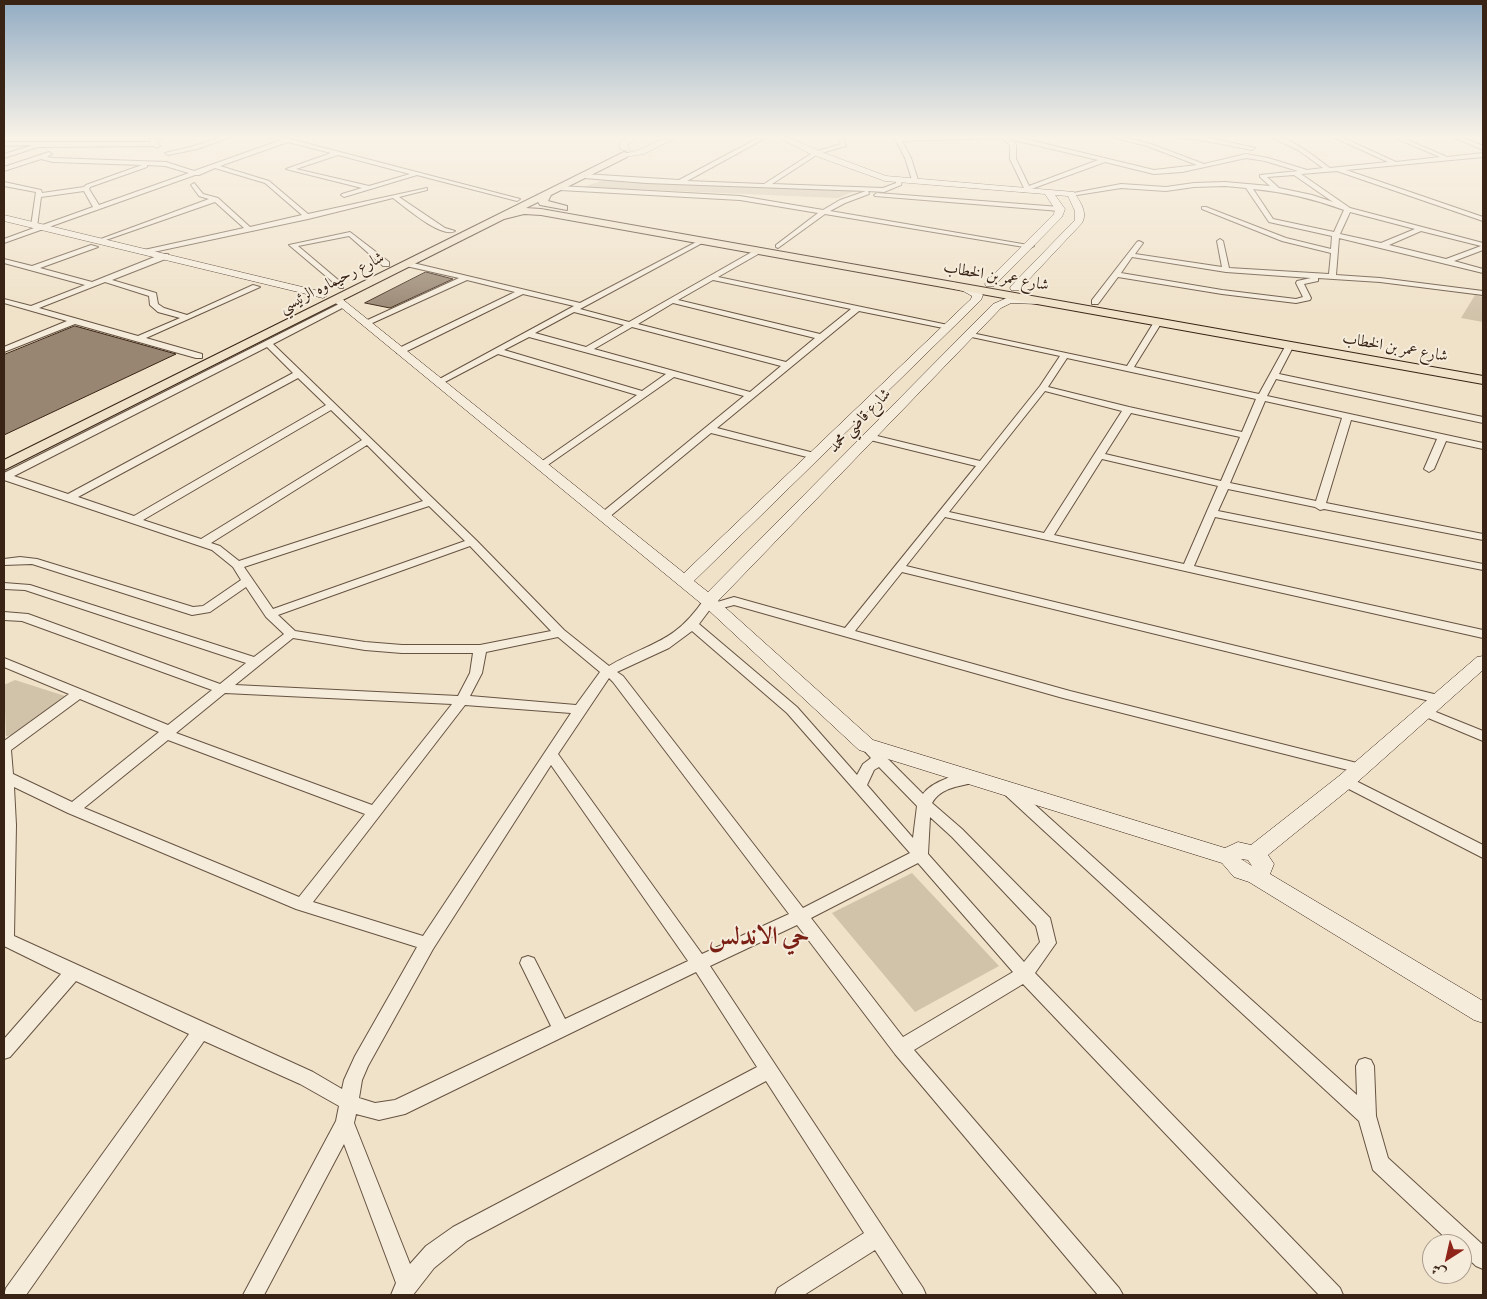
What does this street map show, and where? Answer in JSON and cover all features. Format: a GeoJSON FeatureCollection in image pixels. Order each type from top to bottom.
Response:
{"type":"FeatureCollection","features":[{"type":"Feature","properties":{"kind":"main road","name":"شارع رحيماوه الرئيسي"},"geometry":{"type":"LineString","coordinates":[[4,473],[340,297],[411,257],[452,231],[525,196]]}},
{"type":"Feature","properties":{"kind":"main road","name":"شارع رحيماوه الرئيسي"},"geometry":{"type":"LineString","coordinates":[[4,452],[199,356],[310,297],[323,295],[340,297],[386,264],[435,251],[504,216],[547,200],[552,196]]}},
{"type":"Feature","properties":{"kind":"main road"},"geometry":{"type":"LineString","coordinates":[[536,212],[533,208],[547,200]]}},
{"type":"Feature","properties":{"kind":"main road","name":"شارع عمر بن الخطاب"},"geometry":{"type":"LineString","coordinates":[[547,200],[630,224],[702,241],[757,251],[990,284],[1095,302],[1290,345],[1346,351],[1483,380]]}},
{"type":"Feature","properties":{"kind":"main road","name":"شارع عمر بن الخطاب"},"geometry":{"type":"LineString","coordinates":[[504,216],[517,212],[536,212],[778,246],[836,261],[948,285],[1158,322],[1231,331],[1346,351],[1483,371]]}},
{"type":"Feature","properties":{"kind":"street"},"geometry":{"type":"LineString","coordinates":[[36,228],[39,196]]}},
{"type":"Feature","properties":{"kind":"street"},"geometry":{"type":"LineString","coordinates":[[90,196],[97,208]]}},
{"type":"Feature","properties":{"kind":"street"},"geometry":{"type":"LineString","coordinates":[[4,241],[36,228],[133,196]]}},
{"type":"Feature","properties":{"kind":"street"},"geometry":{"type":"LineString","coordinates":[[205,196],[216,199],[249,229]]}},
{"type":"Feature","properties":{"kind":"street"},"geometry":{"type":"LineString","coordinates":[[283,196],[308,217]]}},
{"type":"Feature","properties":{"kind":"street"},"geometry":{"type":"LineString","coordinates":[[147,252],[401,196]]}},
{"type":"Feature","properties":{"kind":"street"},"geometry":{"type":"LineString","coordinates":[[504,196],[517,199]]}},
{"type":"Feature","properties":{"kind":"street"},"geometry":{"type":"LineString","coordinates":[[697,196],[740,198],[1030,246]]}},
{"type":"Feature","properties":{"kind":"street"},"geometry":{"type":"LineString","coordinates":[[778,246],[840,201],[857,196]]}},
{"type":"Feature","properties":{"kind":"street"},"geometry":{"type":"LineString","coordinates":[[883,196],[1060,209]]}},
{"type":"Feature","properties":{"kind":"street"},"geometry":{"type":"LineString","coordinates":[[990,284],[1060,215],[1060,209],[1051,196]]}},
{"type":"Feature","properties":{"kind":"street"},"geometry":{"type":"LineString","coordinates":[[1015,288],[1079,221],[1079,211],[1072,196]]}},
{"type":"Feature","properties":{"kind":"street"},"geometry":{"type":"LineString","coordinates":[[1254,196],[1271,221],[1382,245],[1483,271]]}},
{"type":"Feature","properties":{"kind":"street"},"geometry":{"type":"LineString","coordinates":[[1308,196],[1418,230],[1483,247]]}},
{"type":"Feature","properties":{"kind":"street"},"geometry":{"type":"LineString","coordinates":[[1328,196],[1348,209]]}},
{"type":"Feature","properties":{"kind":"street"},"geometry":{"type":"LineString","coordinates":[[1412,196],[1483,219]]}},
{"type":"Feature","properties":{"kind":"street"},"geometry":{"type":"LineString","coordinates":[[396,197],[443,230],[452,231]]}},
{"type":"Feature","properties":{"kind":"street"},"geometry":{"type":"LineString","coordinates":[[31,268],[216,199]]}},
{"type":"Feature","properties":{"kind":"street"},"geometry":{"type":"LineString","coordinates":[[1204,208],[1284,240],[1334,252]]}},
{"type":"Feature","properties":{"kind":"street"},"geometry":{"type":"LineString","coordinates":[[1330,276],[1336,235],[1348,209]]}},
{"type":"Feature","properties":{"kind":"street"},"geometry":{"type":"LineString","coordinates":[[4,218],[153,262],[298,298],[310,297]]}},
{"type":"Feature","properties":{"kind":"street"},"geometry":{"type":"LineString","coordinates":[[4,226],[36,228]]}},
{"type":"Feature","properties":{"kind":"street"},"geometry":{"type":"LineString","coordinates":[[1382,245],[1418,230]]}},
{"type":"Feature","properties":{"kind":"street"},"geometry":{"type":"LineString","coordinates":[[386,264],[350,234],[293,245],[365,323],[712,604],[873,752],[924,804],[957,833],[1044,923],[1048,943],[1025,974],[901,1048]]}},
{"type":"Feature","properties":{"kind":"street"},"geometry":{"type":"LineString","coordinates":[[438,382],[702,241]]}},
{"type":"Feature","properties":{"kind":"street"},"geometry":{"type":"LineString","coordinates":[[1220,241],[1226,270]]}},
{"type":"Feature","properties":{"kind":"street"},"geometry":{"type":"LineString","coordinates":[[1095,302],[1139,243]]}},
{"type":"Feature","properties":{"kind":"street"},"geometry":{"type":"LineString","coordinates":[[97,244],[165,256],[310,297]]}},
{"type":"Feature","properties":{"kind":"street"},"geometry":{"type":"LineString","coordinates":[[1446,262],[1483,247]]}},
{"type":"Feature","properties":{"kind":"street"},"geometry":{"type":"LineString","coordinates":[[587,350],[757,251]]}},
{"type":"Feature","properties":{"kind":"street"},"geometry":{"type":"LineString","coordinates":[[1130,255],[1299,279],[1330,276],[1362,278],[1483,293]]}},
{"type":"Feature","properties":{"kind":"street"},"geometry":{"type":"LineString","coordinates":[[31,309],[165,256]]}},
{"type":"Feature","properties":{"kind":"street"},"geometry":{"type":"LineString","coordinates":[[411,257],[466,278],[523,291],[631,325],[787,365]]}},
{"type":"Feature","properties":{"kind":"street"},"geometry":{"type":"LineString","coordinates":[[4,261],[93,285]]}},
{"type":"Feature","properties":{"kind":"street"},"geometry":{"type":"LineString","coordinates":[[1116,274],[1222,292],[1296,301],[1307,298],[1299,279]]}},
{"type":"Feature","properties":{"kind":"street"},"geometry":{"type":"LineString","coordinates":[[365,323],[466,278]]}},
{"type":"Feature","properties":{"kind":"street"},"geometry":{"type":"LineString","coordinates":[[713,278],[948,327]]}},
{"type":"Feature","properties":{"kind":"street"},"geometry":{"type":"LineString","coordinates":[[105,280],[153,295],[154,305],[161,310],[187,317]]}},
{"type":"Feature","properties":{"kind":"street","name":"شارع قاضي محمد"},"geometry":{"type":"LineString","coordinates":[[685,582],[976,300],[978,295],[948,285]]}},
{"type":"Feature","properties":{"kind":"street"},"geometry":{"type":"LineString","coordinates":[[138,339],[256,288]]}},
{"type":"Feature","properties":{"kind":"street"},"geometry":{"type":"LineString","coordinates":[[400,351],[523,291]]}},
{"type":"Feature","properties":{"kind":"street"},"geometry":{"type":"LineString","coordinates":[[4,473],[268,344],[340,297]]}},
{"type":"Feature","properties":{"kind":"street","name":"شارع قاضي محمد"},"geometry":{"type":"LineString","coordinates":[[712,604],[869,437],[1004,302],[1021,300],[1052,303]]}},
{"type":"Feature","properties":{"kind":"street"},"geometry":{"type":"LineString","coordinates":[[4,301],[199,356]]}},
{"type":"Feature","properties":{"kind":"street"},"geometry":{"type":"LineString","coordinates":[[673,301],[821,337]]}},
{"type":"Feature","properties":{"kind":"street"},"geometry":{"type":"LineString","coordinates":[[604,516],[856,309]]}},
{"type":"Feature","properties":{"kind":"street"},"geometry":{"type":"LineString","coordinates":[[6,347],[74,321]]}},
{"type":"Feature","properties":{"kind":"street"},"geometry":{"type":"LineString","coordinates":[[1129,369],[1158,322]]}},
{"type":"Feature","properties":{"kind":"street"},"geometry":{"type":"LineString","coordinates":[[529,334],[751,395]]}},
{"type":"Feature","properties":{"kind":"street"},"geometry":{"type":"LineString","coordinates":[[970,334],[1483,446]]}},
{"type":"Feature","properties":{"kind":"street"},"geometry":{"type":"LineString","coordinates":[[268,344],[472,542],[560,633],[618,679],[901,1048],[1112,1295]]}},
{"type":"Feature","properties":{"kind":"street"},"geometry":{"type":"LineString","coordinates":[[1188,568],[1261,399],[1290,345]]}},
{"type":"Feature","properties":{"kind":"street"},"geometry":{"type":"LineString","coordinates":[[498,351],[644,394]]}},
{"type":"Feature","properties":{"kind":"street"},"geometry":{"type":"LineString","coordinates":[[848,632],[1043,388],[1065,355]]}},
{"type":"Feature","properties":{"kind":"street"},"geometry":{"type":"LineString","coordinates":[[69,498],[298,374]]}},
{"type":"Feature","properties":{"kind":"street"},"geometry":{"type":"LineString","coordinates":[[542,466],[672,374]]}},
{"type":"Feature","properties":{"kind":"street"},"geometry":{"type":"LineString","coordinates":[[1274,376],[1483,420]]}},
{"type":"Feature","properties":{"kind":"street"},"geometry":{"type":"LineString","coordinates":[[1043,388],[1128,410],[1246,436]]}},
{"type":"Feature","properties":{"kind":"street"},"geometry":{"type":"LineString","coordinates":[[870,403],[897,409]]}},
{"type":"Feature","properties":{"kind":"street"},"geometry":{"type":"LineString","coordinates":[[135,520],[331,406]]}},
{"type":"Feature","properties":{"kind":"street"},"geometry":{"type":"LineString","coordinates":[[1046,537],[1128,410]]}},
{"type":"Feature","properties":{"kind":"street"},"geometry":{"type":"LineString","coordinates":[[1320,506],[1347,417]]}},
{"type":"Feature","properties":{"kind":"street"},"geometry":{"type":"LineString","coordinates":[[709,429],[815,456]]}},
{"type":"Feature","properties":{"kind":"street"},"geometry":{"type":"LineString","coordinates":[[869,437],[981,464]]}},
{"type":"Feature","properties":{"kind":"street"},"geometry":{"type":"LineString","coordinates":[[1429,469],[1442,438]]}},
{"type":"Feature","properties":{"kind":"street"},"geometry":{"type":"LineString","coordinates":[[203,543],[367,441]]}},
{"type":"Feature","properties":{"kind":"street"},"geometry":{"type":"LineString","coordinates":[[1098,456],[1222,486],[1483,537]]}},
{"type":"Feature","properties":{"kind":"street"},"geometry":{"type":"LineString","coordinates":[[4,473],[69,498],[203,543],[222,552],[237,565],[270,614],[291,634],[356,645],[402,650],[480,649],[560,633]]}},
{"type":"Feature","properties":{"kind":"street"},"geometry":{"type":"LineString","coordinates":[[237,565],[430,502]]}},
{"type":"Feature","properties":{"kind":"street"},"geometry":{"type":"LineString","coordinates":[[1212,513],[1483,567]]}},
{"type":"Feature","properties":{"kind":"street"},"geometry":{"type":"LineString","coordinates":[[944,514],[1483,634]]}},
{"type":"Feature","properties":{"kind":"street"},"geometry":{"type":"LineString","coordinates":[[270,614],[472,542]]}},
{"type":"Feature","properties":{"kind":"street"},"geometry":{"type":"LineString","coordinates":[[4,562],[20,560],[33,562],[192,611],[206,609],[247,582]]}},
{"type":"Feature","properties":{"kind":"street"},"geometry":{"type":"LineString","coordinates":[[899,568],[1432,705],[1483,736]]}},
{"type":"Feature","properties":{"kind":"street"},"geometry":{"type":"LineString","coordinates":[[4,586],[26,587],[255,662]]}},
{"type":"Feature","properties":{"kind":"street"},"geometry":{"type":"LineString","coordinates":[[253,1295],[345,1123],[353,1080],[361,1062],[427,944],[552,756],[601,678],[609,671],[674,640],[693,625],[712,604],[734,601],[1068,695],[1360,768]]}},
{"type":"Feature","properties":{"kind":"street"},"geometry":{"type":"LineString","coordinates":[[4,616],[24,617],[221,689],[462,700],[582,710]]}},
{"type":"Feature","properties":{"kind":"street"},"geometry":{"type":"LineString","coordinates":[[693,625],[792,710],[1025,974],[1333,1295]]}},
{"type":"Feature","properties":{"kind":"street"},"geometry":{"type":"LineString","coordinates":[[73,809],[291,634]]}},
{"type":"Feature","properties":{"kind":"street"},"geometry":{"type":"LineString","coordinates":[[302,905],[462,700],[476,674],[480,649]]}},
{"type":"Feature","properties":{"kind":"street"},"geometry":{"type":"LineString","coordinates":[[873,752],[972,778],[1230,858],[1235,868],[1244,873],[1360,768],[1483,661]]}},
{"type":"Feature","properties":{"kind":"street"},"geometry":{"type":"LineString","coordinates":[[4,662],[167,732],[376,812]]}},
{"type":"Feature","properties":{"kind":"street"},"geometry":{"type":"LineString","coordinates":[[79,694],[4,749],[8,825],[5,940],[200,1032],[307,1078],[348,1101],[372,1111],[398,1108],[801,916],[920,855]]}},
{"type":"Feature","properties":{"kind":"street"},"geometry":{"type":"LineString","coordinates":[[859,786],[873,752]]}},
{"type":"Feature","properties":{"kind":"street"},"geometry":{"type":"LineString","coordinates":[[552,756],[699,963],[767,1070],[916,1295]]}},
{"type":"Feature","properties":{"kind":"street"},"geometry":{"type":"LineString","coordinates":[[4,776],[73,809],[302,905],[427,944]]}},
{"type":"Feature","properties":{"kind":"street"},"geometry":{"type":"LineString","coordinates":[[920,855],[924,804],[928,795],[940,786],[972,778]]}},
{"type":"Feature","properties":{"kind":"street"},"geometry":{"type":"LineString","coordinates":[[1346,781],[1483,852]]}},
{"type":"Feature","properties":{"kind":"street"},"geometry":{"type":"LineString","coordinates":[[1008,789],[1367,1116]]}},
{"type":"Feature","properties":{"kind":"street"},"geometry":{"type":"LineString","coordinates":[[1254,864],[1483,1013]]}},
{"type":"Feature","properties":{"kind":"street"},"geometry":{"type":"LineString","coordinates":[[528,963],[561,1029]]}},
{"type":"Feature","properties":{"kind":"street"},"geometry":{"type":"LineString","coordinates":[[4,1051],[73,972]]}},
{"type":"Feature","properties":{"kind":"street"},"geometry":{"type":"LineString","coordinates":[[13,1295],[200,1032]]}},
{"type":"Feature","properties":{"kind":"street"},"geometry":{"type":"LineString","coordinates":[[1365,1066],[1367,1116],[1380,1163],[1483,1259]]}},
{"type":"Feature","properties":{"kind":"street"},"geometry":{"type":"LineString","coordinates":[[404,1290],[420,1265],[430,1255],[460,1234],[767,1070]]}},
{"type":"Feature","properties":{"kind":"street"},"geometry":{"type":"LineString","coordinates":[[345,1123],[404,1290]]}},
{"type":"Feature","properties":{"kind":"street"},"geometry":{"type":"LineString","coordinates":[[785,1295],[876,1236]]}},
{"type":"Feature","properties":{"kind":"shaded area"},"geometry":{"type":"Polygon","coordinates":[[[783,196],[844,196],[838,198],[783,196]]]}},
{"type":"Feature","properties":{"kind":"shaded area"},"geometry":{"type":"Polygon","coordinates":[[[1475,295],[1483,297],[1483,322],[1461,318],[1475,295]]]}},
{"type":"Feature","properties":{"kind":"shaded area"},"geometry":{"type":"Polygon","coordinates":[[[15,680],[65,696],[14,735],[6,736],[4,685],[15,680]]]}},
{"type":"Feature","properties":{"kind":"shaded area"},"geometry":{"type":"Polygon","coordinates":[[[912,873],[999,966],[915,1012],[832,913],[912,873]]]}},
{"type":"Feature","properties":{"kind":"building"},"geometry":{"type":"Polygon","coordinates":[[[426,272],[453,279],[390,308],[365,303],[426,272]]]}},
{"type":"Feature","properties":{"kind":"building"},"geometry":{"type":"Polygon","coordinates":[[[75,326],[176,354],[4,435],[4,355],[75,326]]]}},
{"type":"Feature","properties":{"kind":"district","name":"حي الاندلس"},"geometry":{"type":"Point","coordinates":[759,938]}}]}
